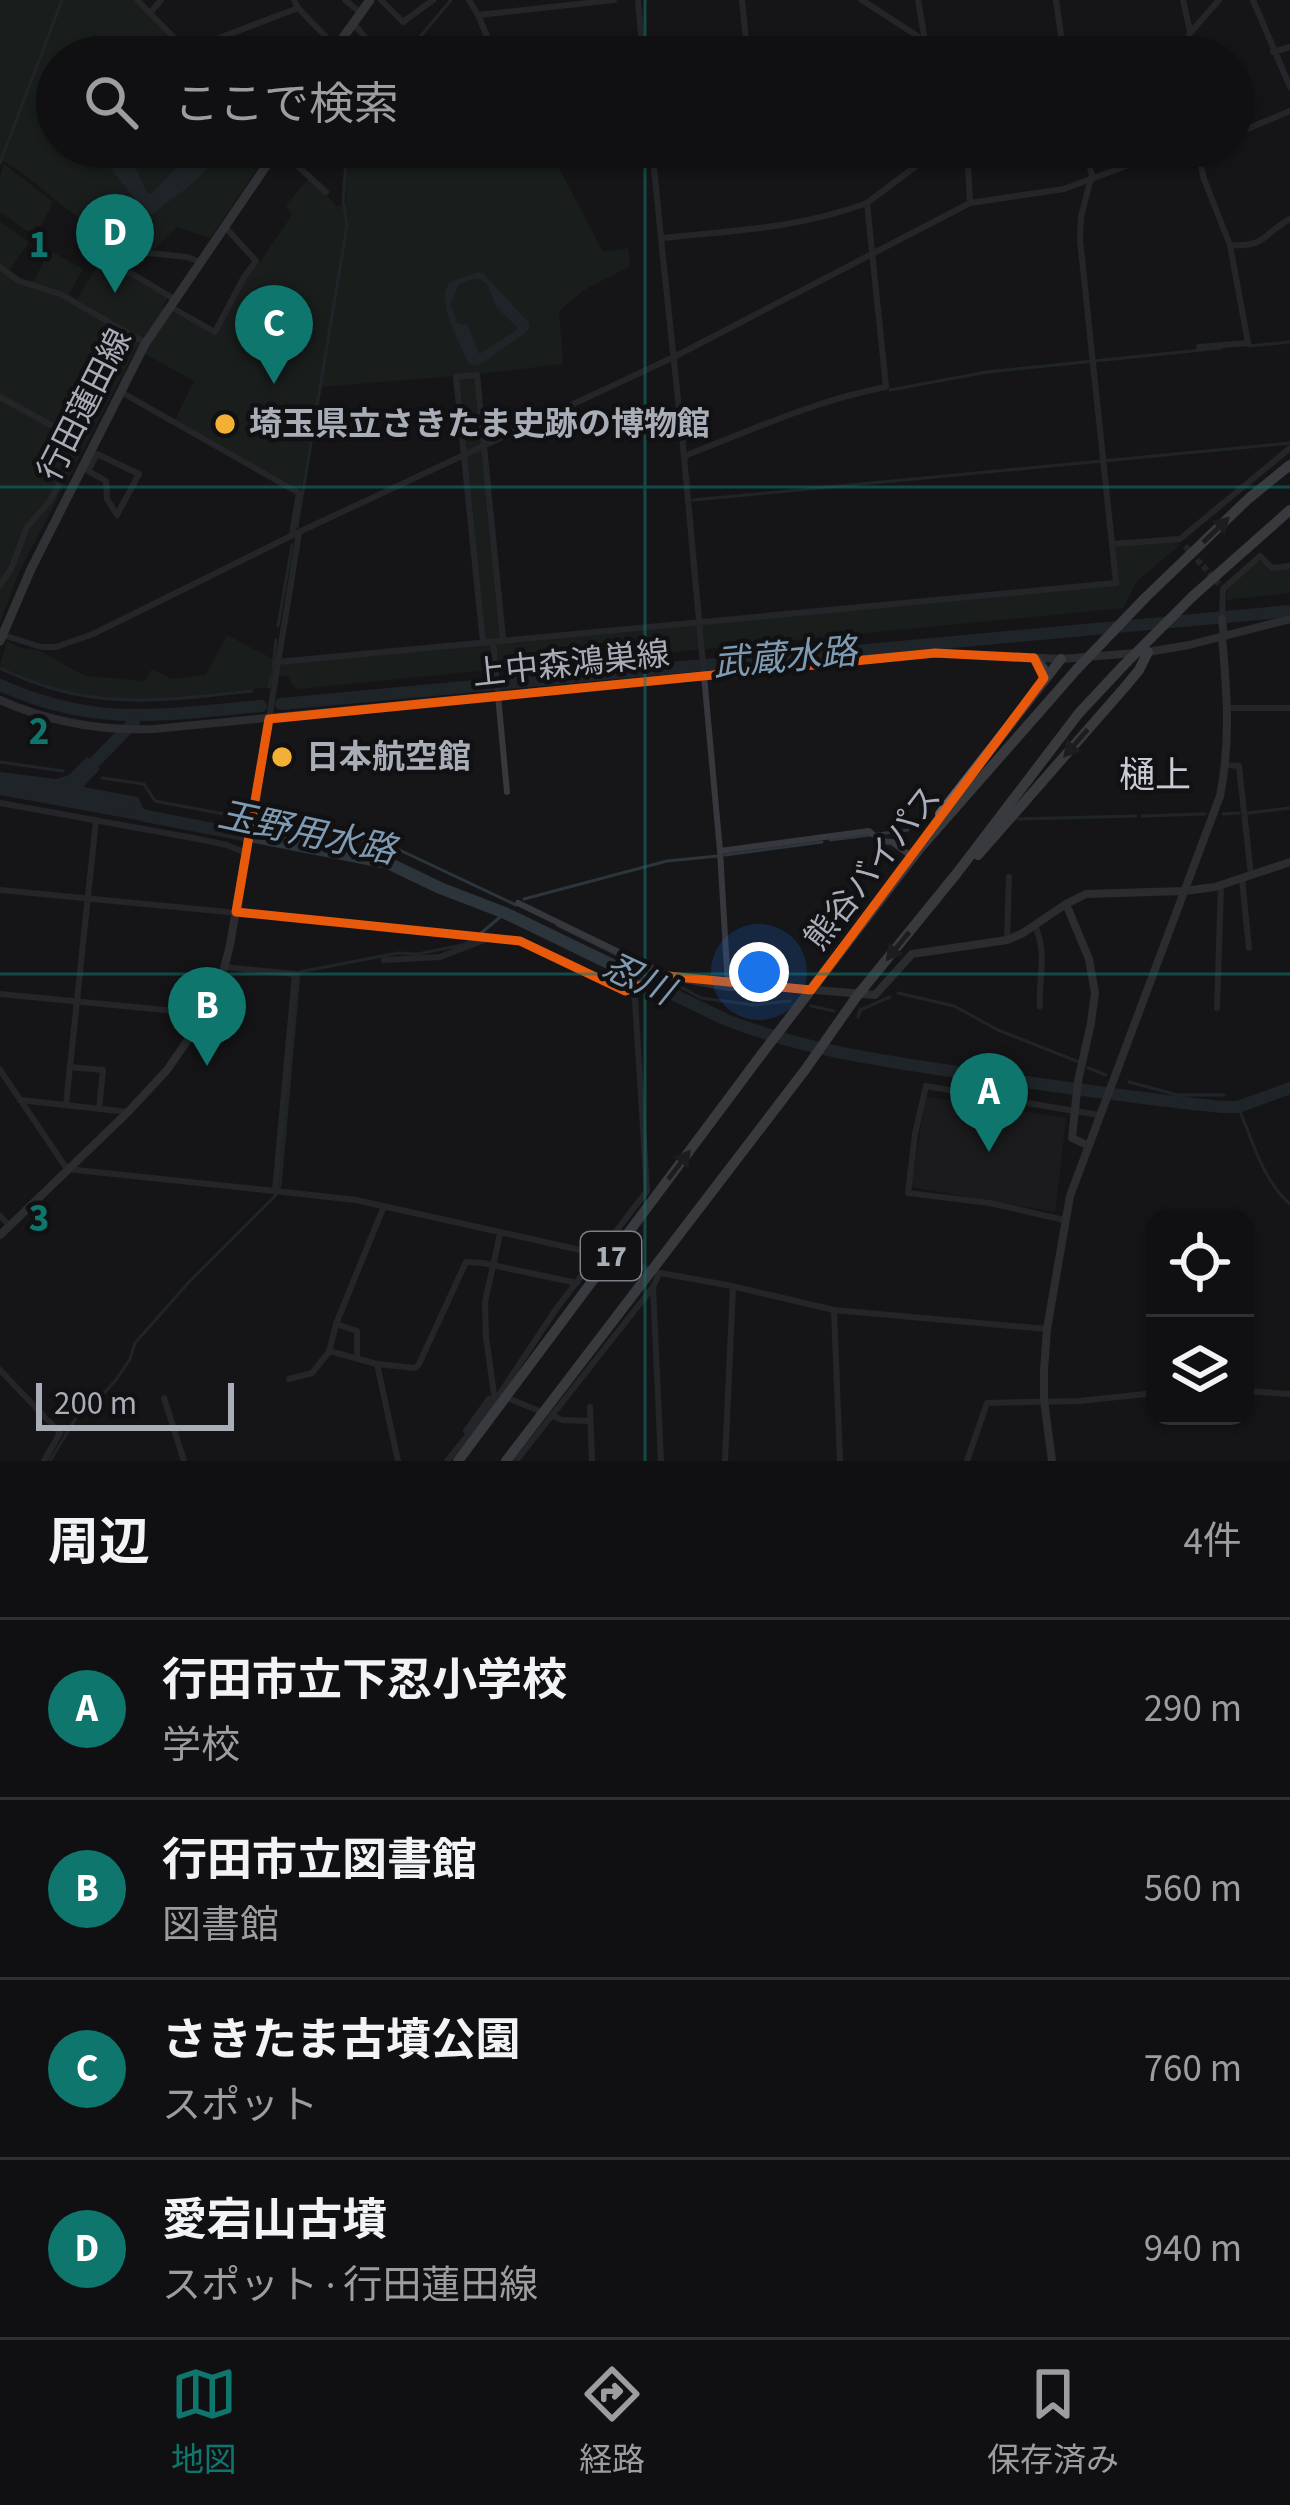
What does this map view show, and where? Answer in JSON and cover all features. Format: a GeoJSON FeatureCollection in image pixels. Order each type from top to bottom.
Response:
{"type":"FeatureCollection","features":[{"type":"Feature","properties":{"kind":"highway","name":"熊谷バイパス"},"geometry":{"type":"LineString","coordinates":[[458,1455],[604,1256],[916,853],[1145,598],[1290,465]]}},
{"type":"Feature","properties":{"kind":"highway","name":"熊谷バイパス"},"geometry":{"type":"LineString","coordinates":[[506,1461],[656,1272],[857,996],[1079,713],[1193,596],[1290,510]]}},
{"type":"Feature","properties":{"kind":"highway","name":"17"},"geometry":{"type":"LineString","coordinates":[[957,873],[971,863],[1125,687],[1148,652]]}},
{"type":"Feature","properties":{"kind":"highway"},"geometry":{"type":"LineString","coordinates":[[1034,658],[1044,678]]}},
{"type":"Feature","properties":{"kind":"highway","name":"17"},"geometry":{"type":"LineString","coordinates":[[916,853],[930,826],[1061,659]]}},
{"type":"Feature","properties":{"kind":"main road"},"geometry":{"type":"LineString","coordinates":[[344,36],[370,0]]}},
{"type":"Feature","properties":{"kind":"main road","name":"行田蓮田線"},"geometry":{"type":"LineString","coordinates":[[1,638],[145,344],[265,168]]}},
{"type":"Feature","properties":{"kind":"street"},"geometry":{"type":"LineString","coordinates":[[137,0],[172,36]]}},
{"type":"Feature","properties":{"kind":"street"},"geometry":{"type":"LineString","coordinates":[[150,13],[160,0]]}},
{"type":"Feature","properties":{"kind":"street"},"geometry":{"type":"LineString","coordinates":[[345,0],[369,36]]}},
{"type":"Feature","properties":{"kind":"street"},"geometry":{"type":"LineString","coordinates":[[381,0],[403,22],[433,0]]}},
{"type":"Feature","properties":{"kind":"street"},"geometry":{"type":"LineString","coordinates":[[469,0],[487,36]]}},
{"type":"Feature","properties":{"kind":"street"},"geometry":{"type":"LineString","coordinates":[[478,15],[614,0]]}},
{"type":"Feature","properties":{"kind":"street"},"geometry":{"type":"LineString","coordinates":[[638,0],[642,36]]}},
{"type":"Feature","properties":{"kind":"street"},"geometry":{"type":"LineString","coordinates":[[742,0],[746,36]]}},
{"type":"Feature","properties":{"kind":"street"},"geometry":{"type":"LineString","coordinates":[[862,0],[917,36]]}},
{"type":"Feature","properties":{"kind":"street"},"geometry":{"type":"LineString","coordinates":[[918,0],[924,36]]}},
{"type":"Feature","properties":{"kind":"street"},"geometry":{"type":"LineString","coordinates":[[1057,0],[1061,36]]}},
{"type":"Feature","properties":{"kind":"street"},"geometry":{"type":"LineString","coordinates":[[1183,0],[1190,33]]}},
{"type":"Feature","properties":{"kind":"street"},"geometry":{"type":"LineString","coordinates":[[1189,36],[1219,0]]}},
{"type":"Feature","properties":{"kind":"street"},"geometry":{"type":"LineString","coordinates":[[1253,0],[1290,87]]}},
{"type":"Feature","properties":{"kind":"street"},"geometry":{"type":"LineString","coordinates":[[228,36],[296,4],[321,36]]}},
{"type":"Feature","properties":{"kind":"street"},"geometry":{"type":"LineString","coordinates":[[1274,52],[1290,47]]}},
{"type":"Feature","properties":{"kind":"street"},"geometry":{"type":"LineString","coordinates":[[1254,126],[1290,111]]}},
{"type":"Feature","properties":{"kind":"street"},"geometry":{"type":"LineString","coordinates":[[300,168],[326,192]]}},
{"type":"Feature","properties":{"kind":"street"},"geometry":{"type":"LineString","coordinates":[[654,168],[704,655],[728,987]]}},
{"type":"Feature","properties":{"kind":"street"},"geometry":{"type":"LineString","coordinates":[[661,238],[832,217],[868,203],[915,168]]}},
{"type":"Feature","properties":{"kind":"street"},"geometry":{"type":"LineString","coordinates":[[969,168],[970,203]]}},
{"type":"Feature","properties":{"kind":"street"},"geometry":{"type":"LineString","coordinates":[[278,662],[1116,583],[1080,240],[1091,180],[1088,168]]}},
{"type":"Feature","properties":{"kind":"street"},"geometry":{"type":"LineString","coordinates":[[1,638],[56,647],[93,634],[295,533],[674,356],[970,203],[1064,189],[1122,168]]}},
{"type":"Feature","properties":{"kind":"street"},"geometry":{"type":"LineString","coordinates":[[1199,347],[1248,343],[1230,245],[1202,168]]}},
{"type":"Feature","properties":{"kind":"street"},"geometry":{"type":"LineString","coordinates":[[684,456],[851,393],[886,387],[868,203]]}},
{"type":"Feature","properties":{"kind":"street"},"geometry":{"type":"LineString","coordinates":[[1230,245],[1263,242],[1290,219]]}},
{"type":"Feature","properties":{"kind":"street"},"geometry":{"type":"LineString","coordinates":[[104,256],[215,332],[256,261],[225,227]]}},
{"type":"Feature","properties":{"kind":"street"},"geometry":{"type":"LineString","coordinates":[[113,240],[131,251],[201,262]]}},
{"type":"Feature","properties":{"kind":"street"},"geometry":{"type":"LineString","coordinates":[[122,267],[131,251]]}},
{"type":"Feature","properties":{"kind":"street"},"geometry":{"type":"LineString","coordinates":[[0,266],[142,341]]}},
{"type":"Feature","properties":{"kind":"street"},"geometry":{"type":"LineString","coordinates":[[503,641],[488,586],[477,484],[463,455],[456,376],[477,374],[484,444],[477,484],[488,586],[488,642],[497,676],[507,792]]}},
{"type":"Feature","properties":{"kind":"street"},"geometry":{"type":"LineString","coordinates":[[0,1235],[128,1112],[187,1046],[206,1014],[224,967],[236,912],[278,662],[298,493],[121,392]]}},
{"type":"Feature","properties":{"kind":"street"},"geometry":{"type":"LineString","coordinates":[[0,413],[3,398],[78,440],[62,480],[27,527],[0,585]]}},
{"type":"Feature","properties":{"kind":"street"},"geometry":{"type":"LineString","coordinates":[[1112,544],[1183,543],[1290,448]]}},
{"type":"Feature","properties":{"kind":"street"},"geometry":{"type":"LineString","coordinates":[[98,454],[139,474],[117,515],[107,499],[106,481],[88,471],[98,454]]}},
{"type":"Feature","properties":{"kind":"street"},"geometry":{"type":"LineString","coordinates":[[1052,1461],[1044,1400],[1047,1329],[1064,1220],[1087,1145],[1213,816],[1226,764],[1221,586],[1260,556],[1272,568],[1290,566]]}},
{"type":"Feature","properties":{"kind":"street","name":"上中森鴻巣線"},"geometry":{"type":"LineString","coordinates":[[0,700],[50,718],[141,730],[935,653],[1061,659],[1148,652],[1290,619]]}},
{"type":"Feature","properties":{"kind":"street"},"geometry":{"type":"LineString","coordinates":[[1228,708],[1290,708]]}},
{"type":"Feature","properties":{"kind":"street"},"geometry":{"type":"LineString","coordinates":[[1226,764],[1239,766],[1249,948]]}},
{"type":"Feature","properties":{"kind":"street"},"geometry":{"type":"LineString","coordinates":[[0,803],[246,851]]}},
{"type":"Feature","properties":{"kind":"street"},"geometry":{"type":"LineString","coordinates":[[66,1105],[96,820]]}},
{"type":"Feature","properties":{"kind":"street"},"geometry":{"type":"LineString","coordinates":[[720,851],[869,831],[881,841],[916,853]]}},
{"type":"Feature","properties":{"kind":"street"},"geometry":{"type":"LineString","coordinates":[[518,903],[663,978],[857,996],[881,991],[912,954],[1007,940],[1086,894],[1184,891],[1220,885],[1290,862]]}},
{"type":"Feature","properties":{"kind":"street"},"geometry":{"type":"LineString","coordinates":[[1007,940],[1009,877]]}},
{"type":"Feature","properties":{"kind":"street"},"geometry":{"type":"LineString","coordinates":[[1217,1008],[1220,885]]}},
{"type":"Feature","properties":{"kind":"street"},"geometry":{"type":"LineString","coordinates":[[0,890],[490,937],[520,941],[611,986],[634,990],[663,978]]}},
{"type":"Feature","properties":{"kind":"street"},"geometry":{"type":"LineString","coordinates":[[1066,904],[1089,959],[1095,993],[1072,1138],[1087,1145]]}},
{"type":"Feature","properties":{"kind":"street"},"geometry":{"type":"LineString","coordinates":[[1035,926],[1045,971],[1039,985],[1040,1006]]}},
{"type":"Feature","properties":{"kind":"street"},"geometry":{"type":"LineString","coordinates":[[384,960],[440,957],[490,937]]}},
{"type":"Feature","properties":{"kind":"street"},"geometry":{"type":"LineString","coordinates":[[224,967],[295,974],[274,1191]]}},
{"type":"Feature","properties":{"kind":"street"},"geometry":{"type":"LineString","coordinates":[[447,1461],[458,1455],[556,1309],[604,1256],[647,1191],[634,990]]}},
{"type":"Feature","properties":{"kind":"street"},"geometry":{"type":"LineString","coordinates":[[0,994],[206,1014]]}},
{"type":"Feature","properties":{"kind":"street"},"geometry":{"type":"LineString","coordinates":[[70,1067],[103,1070],[99,1109]]}},
{"type":"Feature","properties":{"kind":"street"},"geometry":{"type":"LineString","coordinates":[[2,1076],[67,1169],[356,1200],[834,1310],[1047,1329]]}},
{"type":"Feature","properties":{"kind":"street"},"geometry":{"type":"LineString","coordinates":[[1064,1220],[990,1203],[908,1193],[926,1086],[1099,1115]]}},
{"type":"Feature","properties":{"kind":"street"},"geometry":{"type":"LineString","coordinates":[[20,1100],[128,1112]]}},
{"type":"Feature","properties":{"kind":"street"},"geometry":{"type":"LineString","coordinates":[[290,1378],[316,1369],[329,1351],[384,1207]]}},
{"type":"Feature","properties":{"kind":"street"},"geometry":{"type":"LineString","coordinates":[[0,1216],[10,1226]]}},
{"type":"Feature","properties":{"kind":"street"},"geometry":{"type":"LineString","coordinates":[[492,1400],[485,1302],[500,1234]]}},
{"type":"Feature","properties":{"kind":"street"},"geometry":{"type":"LineString","coordinates":[[329,1351],[416,1368],[466,1262],[577,1283]]}},
{"type":"Feature","properties":{"kind":"street"},"geometry":{"type":"LineString","coordinates":[[656,1272],[661,1461]]}},
{"type":"Feature","properties":{"kind":"street"},"geometry":{"type":"LineString","coordinates":[[724,1461],[733,1286]]}},
{"type":"Feature","properties":{"kind":"street"},"geometry":{"type":"LineString","coordinates":[[516,1461],[653,1287]]}},
{"type":"Feature","properties":{"kind":"street"},"geometry":{"type":"LineString","coordinates":[[834,1310],[840,1461]]}},
{"type":"Feature","properties":{"kind":"street"},"geometry":{"type":"LineString","coordinates":[[336,1324],[357,1331],[357,1357]]}},
{"type":"Feature","properties":{"kind":"street"},"geometry":{"type":"LineString","coordinates":[[377,1364],[398,1461]]}},
{"type":"Feature","properties":{"kind":"street"},"geometry":{"type":"LineString","coordinates":[[0,1370],[60,1433],[44,1461]]}},
{"type":"Feature","properties":{"kind":"street"},"geometry":{"type":"LineString","coordinates":[[1254,1392],[1290,1394]]}},
{"type":"Feature","properties":{"kind":"street"},"geometry":{"type":"LineString","coordinates":[[967,1461],[987,1402],[1079,1401],[1146,1394]]}},
{"type":"Feature","properties":{"kind":"street"},"geometry":{"type":"LineString","coordinates":[[164,1398],[184,1461]]}},
{"type":"Feature","properties":{"kind":"street"},"geometry":{"type":"LineString","coordinates":[[510,1399],[537,1410]]}},
{"type":"Feature","properties":{"kind":"street"},"geometry":{"type":"LineString","coordinates":[[590,1407],[592,1461]]}},
{"type":"Feature","properties":{"kind":"street"},"geometry":{"type":"LineString","coordinates":[[553,1416],[590,1421]]}},
{"type":"Feature","properties":{"kind":"highlighted area"},"geometry":{"type":"Polygon","coordinates":[[[935,653],[1034,658],[1044,678],[811,990],[668,976],[625,991],[520,941],[236,912],[269,719],[935,653]]]}},
{"type":"Feature","properties":{"kind":"shaded area"},"geometry":{"type":"Polygon","coordinates":[[[0,0],[133,0],[168,36],[36,36],[36,168],[258,168],[210,238],[177,227],[152,251],[131,247],[92,227],[0,159],[0,0]]]}},
{"type":"Feature","properties":{"kind":"shaded area"},"geometry":{"type":"Polygon","coordinates":[[[4,164],[53,202],[41,226],[31,234],[0,212],[4,164]]]}},
{"type":"Feature","properties":{"kind":"shaded area"},"geometry":{"type":"Polygon","coordinates":[[[111,168],[136,168],[151,194],[176,168],[209,168],[151,215],[111,168]]]}},
{"type":"Feature","properties":{"kind":"shaded area"},"geometry":{"type":"Polygon","coordinates":[[[346,168],[559,168],[603,252],[628,248],[630,266],[584,290],[559,311],[563,364],[479,374],[506,642],[1116,585],[1115,546],[1176,541],[1180,545],[1137,581],[1123,608],[296,689],[288,677],[271,674],[268,687],[145,703],[68,695],[0,666],[7,641],[38,650],[85,676],[145,681],[152,669],[172,679],[206,675],[227,635],[273,659],[271,669],[280,670],[282,664],[481,645],[454,376],[319,387],[301,490],[175,420],[194,381],[136,349],[19,572],[0,623],[0,222],[29,242],[9,271],[19,278],[34,281],[49,250],[83,269],[69,294],[77,299],[102,258],[167,298],[163,307],[216,335],[246,276],[292,215],[286,205],[309,178],[337,206],[345,205],[346,168]]]}},
{"type":"Feature","properties":{"kind":"shaded area"},"geometry":{"type":"Polygon","coordinates":[[[478,272],[529,323],[529,330],[473,366],[455,335],[445,292],[449,284],[478,272]],[[479,279],[459,285],[450,304],[455,322],[467,323],[479,354],[517,330],[496,307],[488,285],[479,279]]]}},
{"type":"Feature","properties":{"kind":"shaded area"},"geometry":{"type":"Polygon","coordinates":[[[1256,561],[1271,570],[1290,569],[1290,593],[1226,600],[1228,589],[1256,561]]]}},
{"type":"Feature","properties":{"kind":"shaded area"},"geometry":{"type":"Polygon","coordinates":[[[87,757],[100,769],[83,787],[138,797],[143,821],[0,795],[0,772],[56,779],[69,775],[87,757]]]}},
{"type":"Feature","properties":{"kind":"shaded area"},"geometry":{"type":"Polygon","coordinates":[[[926,1097],[1066,1118],[1055,1212],[911,1187],[926,1097]]]}},
{"type":"Feature","properties":{"kind":"waterway"},"geometry":{"type":"LineString","coordinates":[[48,36],[62,0]]}},
{"type":"Feature","properties":{"kind":"waterway"},"geometry":{"type":"LineString","coordinates":[[421,36],[451,0]]}},
{"type":"Feature","properties":{"kind":"waterway"},"geometry":{"type":"LineString","coordinates":[[0,163],[36,68]]}},
{"type":"Feature","properties":{"kind":"waterway"},"geometry":{"type":"LineString","coordinates":[[297,527],[347,225],[345,168]]}},
{"type":"Feature","properties":{"kind":"waterway"},"geometry":{"type":"LineString","coordinates":[[1249,346],[1290,342]]}},
{"type":"Feature","properties":{"kind":"waterway"},"geometry":{"type":"LineString","coordinates":[[890,390],[987,372],[1221,348]]}},
{"type":"Feature","properties":{"kind":"waterway"},"geometry":{"type":"LineString","coordinates":[[693,500],[1290,443]]}},
{"type":"Feature","properties":{"kind":"waterway"},"geometry":{"type":"LineString","coordinates":[[278,626],[292,545]]}},
{"type":"Feature","properties":{"kind":"waterway","name":"武蔵水路"},"geometry":{"type":"LineString","coordinates":[[281,704],[1290,611]]}},
{"type":"Feature","properties":{"kind":"waterway"},"geometry":{"type":"LineString","coordinates":[[273,669],[276,640]]}},
{"type":"Feature","properties":{"kind":"waterway"},"geometry":{"type":"LineString","coordinates":[[0,668],[64,692],[124,700],[252,691]]}},
{"type":"Feature","properties":{"kind":"waterway"},"geometry":{"type":"LineString","coordinates":[[269,687],[272,675]]}},
{"type":"Feature","properties":{"kind":"waterway","name":"武蔵水路"},"geometry":{"type":"LineString","coordinates":[[0,685],[34,699],[98,713],[160,715],[261,706]]}},
{"type":"Feature","properties":{"kind":"waterway"},"geometry":{"type":"LineString","coordinates":[[85,772],[134,722]]}},
{"type":"Feature","properties":{"kind":"waterway","name":"玉野用水路"},"geometry":{"type":"LineString","coordinates":[[0,762],[63,771]]}},
{"type":"Feature","properties":{"kind":"waterway","name":"玉野用水路"},"geometry":{"type":"LineString","coordinates":[[102,778],[144,784],[155,801],[389,845],[516,905]]}},
{"type":"Feature","properties":{"kind":"waterway","name":"玉野用水路"},"geometry":{"type":"LineString","coordinates":[[1248,813],[1290,808]]}},
{"type":"Feature","properties":{"kind":"waterway","name":"忍川"},"geometry":{"type":"LineString","coordinates":[[133,810],[388,863],[505,913],[724,1019],[810,1046],[957,1072],[1222,1107],[1238,1107],[1290,1088]]}},
{"type":"Feature","properties":{"kind":"waterway","name":"玉野用水路"},"geometry":{"type":"LineString","coordinates":[[1223,814],[1239,813]]}},
{"type":"Feature","properties":{"kind":"waterway","name":"玉野用水路"},"geometry":{"type":"LineString","coordinates":[[1142,816],[1205,814]]}},
{"type":"Feature","properties":{"kind":"waterway","name":"玉野用水路"},"geometry":{"type":"LineString","coordinates":[[1018,819],[1136,816]]}},
{"type":"Feature","properties":{"kind":"waterway","name":"玉野用水路"},"geometry":{"type":"LineString","coordinates":[[878,834],[908,830]]}},
{"type":"Feature","properties":{"kind":"waterway","name":"玉野用水路"},"geometry":{"type":"LineString","coordinates":[[830,840],[870,835]]}},
{"type":"Feature","properties":{"kind":"waterway","name":"玉野用水路"},"geometry":{"type":"LineString","coordinates":[[725,855],[822,842]]}},
{"type":"Feature","properties":{"kind":"waterway","name":"玉野用水路"},"geometry":{"type":"LineString","coordinates":[[524,899],[667,861],[718,856]]}},
{"type":"Feature","properties":{"kind":"waterway"},"geometry":{"type":"LineString","coordinates":[[50,1461],[79,1413],[116,1380],[135,1343],[275,1196],[280,1186],[299,972],[462,945],[505,913]]}},
{"type":"Feature","properties":{"kind":"waterway"},"geometry":{"type":"LineString","coordinates":[[557,925],[658,975]]}},
{"type":"Feature","properties":{"kind":"waterway"},"geometry":{"type":"LineString","coordinates":[[670,981],[701,998],[754,1005],[790,1001]]}},
{"type":"Feature","properties":{"kind":"waterway"},"geometry":{"type":"LineString","coordinates":[[898,993],[954,1006],[998,1030],[1079,1062]]}},
{"type":"Feature","properties":{"kind":"waterway"},"geometry":{"type":"LineString","coordinates":[[858,1017],[860,1010],[890,997]]}},
{"type":"Feature","properties":{"kind":"waterway"},"geometry":{"type":"LineString","coordinates":[[811,1006],[834,1011]]}},
{"type":"Feature","properties":{"kind":"waterway"},"geometry":{"type":"LineString","coordinates":[[1088,1068],[1106,1075]]}},
{"type":"Feature","properties":{"kind":"waterway"},"geometry":{"type":"LineString","coordinates":[[1129,1082],[1178,1095],[1224,1095]]}},
{"type":"Feature","properties":{"kind":"waterway"},"geometry":{"type":"LineString","coordinates":[[1238,1107],[1265,1171],[1290,1204]]}},
{"type":"Feature","properties":{"kind":"tunnel"},"geometry":{"type":"LineString","coordinates":[[1185,546],[1219,584]]}},
{"type":"Feature","properties":{"kind":"place","name":"愛宕山古墳"},"geometry":{"type":"Point","coordinates":[115,293]}},
{"type":"Feature","properties":{"kind":"place","name":"さきたま古墳公園"},"geometry":{"type":"Point","coordinates":[274,384]}},
{"type":"Feature","properties":{"kind":"place","name":"埼玉県立さきたま史跡の博物館"},"geometry":{"type":"Point","coordinates":[225,424]}},
{"type":"Feature","properties":{"kind":"place","name":"日本航空館"},"geometry":{"type":"Point","coordinates":[282,757]}},
{"type":"Feature","properties":{"kind":"place","name":"行田市立図書館"},"geometry":{"type":"Point","coordinates":[207,1066]}},
{"type":"Feature","properties":{"kind":"place","name":"行田市立下忍小学校"},"geometry":{"type":"Point","coordinates":[989,1152]}},
{"type":"Feature","properties":{"kind":"district","name":"樋上"},"geometry":{"type":"Point","coordinates":[1155,775]}}]}
